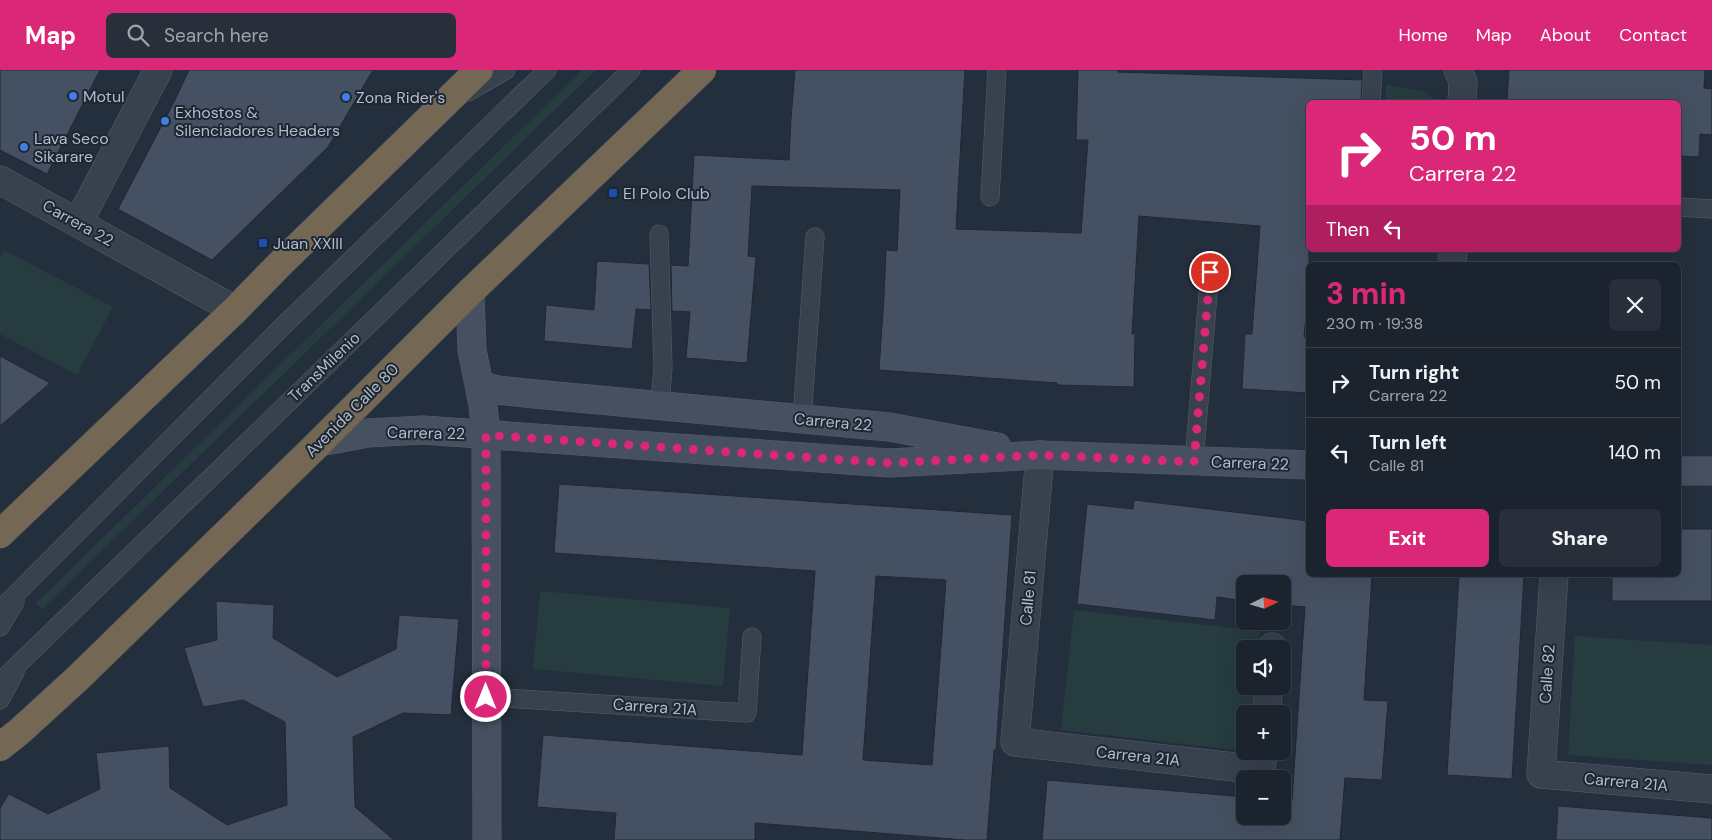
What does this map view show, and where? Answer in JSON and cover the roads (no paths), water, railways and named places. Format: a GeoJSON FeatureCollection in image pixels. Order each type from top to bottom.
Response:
{"type":"FeatureCollection","features":[{"type":"Feature","properties":{"kind":"highway"},"geometry":{"type":"LineString","coordinates":[[0,534],[235,310],[281,262],[479,70]]}},
{"type":"Feature","properties":{"kind":"highway","name":"Avenida Calle 80"},"geometry":{"type":"LineString","coordinates":[[0,747],[79,676],[320,442],[470,292],[702,70]]}},
{"type":"Feature","properties":{"kind":"street"},"geometry":{"type":"LineString","coordinates":[[78,223],[158,70]]}},
{"type":"Feature","properties":{"kind":"street"},"geometry":{"type":"LineString","coordinates":[[1459,71],[1463,82],[1462,100]]}},
{"type":"Feature","properties":{"kind":"street","name":"Carrera 22"},"geometry":{"type":"LineString","coordinates":[[0,180],[235,310]]}},
{"type":"Feature","properties":{"kind":"street"},"geometry":{"type":"LineString","coordinates":[[470,292],[472,350],[480,385],[486,435],[488,840]]}},
{"type":"Feature","properties":{"kind":"street","name":"Carrera 22"},"geometry":{"type":"LineString","coordinates":[[480,385],[497,390],[534,394],[889,427],[1040,455]]}},
{"type":"Feature","properties":{"kind":"street","name":"Carrera 22"},"geometry":{"type":"LineString","coordinates":[[320,442],[368,433],[423,430],[889,463],[1040,455],[1306,465]]}},
{"type":"Feature","properties":{"kind":"street","name":"Calle 81"},"geometry":{"type":"LineString","coordinates":[[1016,742],[1040,455]]}},
{"type":"Feature","properties":{"kind":"street"},"geometry":{"type":"LineString","coordinates":[[1681,471],[1712,471]]}},
{"type":"Feature","properties":{"kind":"street","name":"Calle 82"},"geometry":{"type":"LineString","coordinates":[[1541,774],[1554,577]]}},
{"type":"Feature","properties":{"kind":"street","name":"Carrera 21A"},"geometry":{"type":"LineString","coordinates":[[1016,742],[1236,758]]}},
{"type":"Feature","properties":{"kind":"street","name":"Carrera 21A"},"geometry":{"type":"LineString","coordinates":[[1541,774],[1712,789]]}},
{"type":"Feature","properties":{"kind":"lane"},"geometry":{"type":"LineString","coordinates":[[442,106],[506,70]]}},
{"type":"Feature","properties":{"kind":"lane"},"geometry":{"type":"LineString","coordinates":[[0,610],[282,328],[547,70]]}},
{"type":"Feature","properties":{"kind":"lane","name":"TransMilenio"},"geometry":{"type":"LineString","coordinates":[[0,682],[631,70]]}},
{"type":"Feature","properties":{"kind":"lane"},"geometry":{"type":"LineString","coordinates":[[990,197],[997,70]]}},
{"type":"Feature","properties":{"kind":"lane"},"geometry":{"type":"LineString","coordinates":[[1371,100],[1373,70]]}},
{"type":"Feature","properties":{"kind":"lane"},"geometry":{"type":"LineString","coordinates":[[1681,207],[1712,209]]}},
{"type":"Feature","properties":{"kind":"lane"},"geometry":{"type":"LineString","coordinates":[[659,234],[663,367],[660,406]]}},
{"type":"Feature","properties":{"kind":"lane"},"geometry":{"type":"LineString","coordinates":[[802,419],[815,237]]}},
{"type":"Feature","properties":{"kind":"lane"},"geometry":{"type":"LineString","coordinates":[[1194,462],[1210,272]]}},
{"type":"Feature","properties":{"kind":"lane"},"geometry":{"type":"LineString","coordinates":[[0,627],[25,587]]}},
{"type":"Feature","properties":{"kind":"lane","name":"Carrera 21A"},"geometry":{"type":"LineString","coordinates":[[486,697],[747,713],[752,637]]}},
{"type":"Feature","properties":{"kind":"lane","name":"TransMilenio"},"geometry":{"type":"LineString","coordinates":[[0,700],[19,664]]}},
{"type":"Feature","properties":{"kind":"place","name":"Motul"},"geometry":{"type":"Point","coordinates":[73,96]}},
{"type":"Feature","properties":{"kind":"place","name":"Zona Rider's"},"geometry":{"type":"Point","coordinates":[346,97]}},
{"type":"Feature","properties":{"kind":"place","name":"Exhostos & Silenciadores Headers"},"geometry":{"type":"Point","coordinates":[165,121]}},
{"type":"Feature","properties":{"kind":"place","name":"Lava Seco Sikarare"},"geometry":{"type":"Point","coordinates":[24,147]}},
{"type":"Feature","properties":{"kind":"place","name":"El Polo Club"},"geometry":{"type":"Point","coordinates":[613,193]}},
{"type":"Feature","properties":{"kind":"place","name":"Juan XXIII"},"geometry":{"type":"Point","coordinates":[263,243]}}]}
